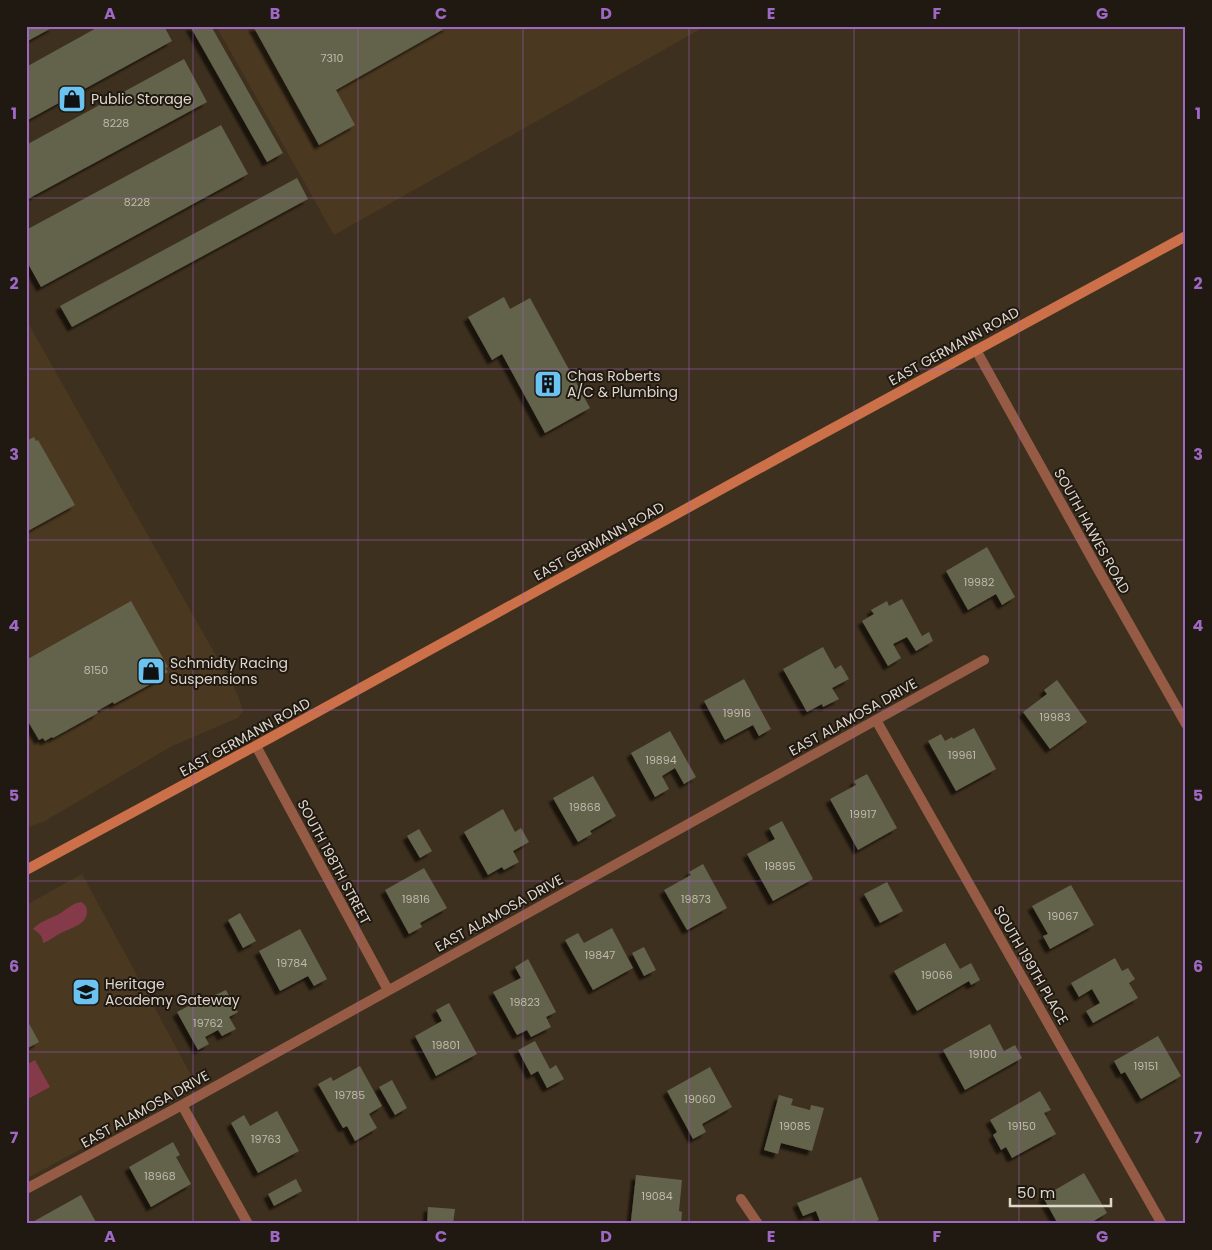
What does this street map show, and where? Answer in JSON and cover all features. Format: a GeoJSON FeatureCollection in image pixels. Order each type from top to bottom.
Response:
{"type":"FeatureCollection","features":[{"type":"Feature","properties":{"kind":"street","name":"EAST GERMANN ROAD"},"geometry":{"type":"LineString","coordinates":[[26,870],[1186,236]]}},
{"type":"Feature","properties":{"kind":"street","name":"SOUTH HAWES ROAD"},"geometry":{"type":"LineString","coordinates":[[976,350],[1186,724]]}},
{"type":"Feature","properties":{"kind":"street","name":"EAST ALAMOSA DRIVE"},"geometry":{"type":"LineString","coordinates":[[26,1189],[182,1105],[984,660]]}},
{"type":"Feature","properties":{"kind":"street","name":"SOUTH 199TH PLACE"},"geometry":{"type":"LineString","coordinates":[[876,720],[1162,1224]]}},
{"type":"Feature","properties":{"kind":"street","name":"SOUTH 198TH STREET"},"geometry":{"type":"LineString","coordinates":[[256,746],[388,990]]}},
{"type":"Feature","properties":{"kind":"street"},"geometry":{"type":"LineString","coordinates":[[182,1105],[248,1224]]}},
{"type":"Feature","properties":{"kind":"street"},"geometry":{"type":"LineString","coordinates":[[741,1199],[758,1224]]}},
{"type":"Feature","properties":{"kind":"shaded area"},"geometry":{"type":"Polygon","coordinates":[[[216,26],[706,26],[334,235],[216,26]]]}},
{"type":"Feature","properties":{"kind":"shaded area"},"geometry":{"type":"Polygon","coordinates":[[[28,323],[237,693],[243,711],[238,718],[172,746],[45,821],[26,828],[26,324],[28,323]]]}},
{"type":"Feature","properties":{"kind":"shaded area","name":"Heritage Academy Gateway"},"geometry":{"type":"Polygon","coordinates":[[[82,874],[197,1086],[26,1179],[26,905],[82,874]]]}},
{"type":"Feature","properties":{"kind":"shaded area"},"geometry":{"type":"Polygon","coordinates":[[[81,902],[87,909],[84,920],[43,943],[41,936],[33,929],[72,905],[81,902]]]}},
{"type":"Feature","properties":{"kind":"shaded area"},"geometry":{"type":"Polygon","coordinates":[[[35,1060],[50,1087],[26,1100],[26,1065],[35,1060]]]}},
{"type":"Feature","properties":{"kind":"building"},"geometry":{"type":"Polygon","coordinates":[[[26,26],[55,26],[26,42],[26,26]]]}},
{"type":"Feature","properties":{"kind":"building"},"geometry":{"type":"Polygon","coordinates":[[[100,26],[164,26],[172,41],[26,121],[26,67],[100,26]]]}},
{"type":"Feature","properties":{"kind":"building"},"geometry":{"type":"Polygon","coordinates":[[[190,26],[211,26],[283,153],[267,162],[190,26]]]}},
{"type":"Feature","properties":{"kind":"building"},"geometry":{"type":"Polygon","coordinates":[[[253,26],[449,26],[336,90],[355,125],[319,145],[253,26]]]}},
{"type":"Feature","properties":{"kind":"building"},"geometry":{"type":"Polygon","coordinates":[[[184,59],[207,102],[26,200],[26,145],[184,59]]]}},
{"type":"Feature","properties":{"kind":"building"},"geometry":{"type":"Polygon","coordinates":[[[221,125],[248,174],[41,287],[26,260],[26,230],[221,125]]]}},
{"type":"Feature","properties":{"kind":"building"},"geometry":{"type":"Polygon","coordinates":[[[297,178],[308,199],[72,327],[60,306],[297,178]]]}},
{"type":"Feature","properties":{"kind":"building","name":"Chas Roberts A/C & Plumbing"},"geometry":{"type":"Polygon","coordinates":[[[504,297],[510,309],[530,298],[590,408],[545,433],[502,354],[492,360],[468,317],[504,297]]]}},
{"type":"Feature","properties":{"kind":"building"},"geometry":{"type":"Polygon","coordinates":[[[34,437],[36,441],[38,440],[75,505],[26,532],[26,441],[34,437]]]}},
{"type":"Feature","properties":{"kind":"building"},"geometry":{"type":"Polygon","coordinates":[[[987,547],[1015,597],[1002,605],[996,594],[968,610],[946,571],[987,547]]]}},
{"type":"Feature","properties":{"kind":"building"},"geometry":{"type":"Polygon","coordinates":[[[902,599],[922,636],[929,632],[933,641],[916,651],[907,637],[893,644],[901,658],[888,666],[862,621],[874,614],[871,610],[887,601],[889,606],[902,599]]]}},
{"type":"Feature","properties":{"kind":"building"},"geometry":{"type":"Polygon","coordinates":[[[131,601],[168,667],[165,668],[168,672],[159,677],[160,679],[114,704],[113,702],[97,711],[98,713],[53,738],[45,741],[43,738],[39,740],[26,718],[26,660],[131,601]]]}},
{"type":"Feature","properties":{"kind":"building"},"geometry":{"type":"Polygon","coordinates":[[[823,647],[835,669],[841,665],[849,679],[832,688],[839,699],[823,707],[822,704],[807,712],[783,669],[823,647]]]}},
{"type":"Feature","properties":{"kind":"building"},"geometry":{"type":"Polygon","coordinates":[[[744,679],[771,729],[759,736],[753,725],[725,740],[704,701],[744,679]]]}},
{"type":"Feature","properties":{"kind":"building"},"geometry":{"type":"Polygon","coordinates":[[[1057,680],[1087,722],[1050,749],[1023,712],[1047,694],[1044,690],[1057,680]]]}},
{"type":"Feature","properties":{"kind":"building"},"geometry":{"type":"Polygon","coordinates":[[[974,728],[996,769],[956,791],[928,741],[941,734],[945,741],[952,737],[953,739],[974,728]]]}},
{"type":"Feature","properties":{"kind":"building"},"geometry":{"type":"Polygon","coordinates":[[[670,731],[696,777],[684,784],[675,768],[662,776],[669,789],[655,797],[631,753],[670,731]]]}},
{"type":"Feature","properties":{"kind":"building"},"geometry":{"type":"Polygon","coordinates":[[[867,774],[897,828],[858,850],[830,799],[856,785],[854,781],[867,774]]]}},
{"type":"Feature","properties":{"kind":"building"},"geometry":{"type":"Polygon","coordinates":[[[593,776],[616,816],[590,831],[592,834],[578,842],[553,798],[593,776]]]}},
{"type":"Feature","properties":{"kind":"building"},"geometry":{"type":"Polygon","coordinates":[[[503,809],[515,832],[521,828],[529,842],[513,851],[519,862],[504,870],[502,867],[488,875],[464,832],[503,809]]]}},
{"type":"Feature","properties":{"kind":"building"},"geometry":{"type":"Polygon","coordinates":[[[782,821],[813,879],[773,901],[747,854],[775,839],[769,828],[782,821]]]}},
{"type":"Feature","properties":{"kind":"building"},"geometry":{"type":"Polygon","coordinates":[[[419,829],[432,851],[420,858],[407,836],[419,829]]]}},
{"type":"Feature","properties":{"kind":"building"},"geometry":{"type":"Polygon","coordinates":[[[703,864],[727,908],[687,930],[664,890],[691,875],[689,872],[703,864]]]}},
{"type":"Feature","properties":{"kind":"building"},"geometry":{"type":"Polygon","coordinates":[[[424,868],[447,908],[420,923],[422,927],[409,934],[385,890],[424,868]]]}},
{"type":"Feature","properties":{"kind":"building"},"geometry":{"type":"Polygon","coordinates":[[[887,882],[903,911],[880,923],[864,894],[887,882]]]}},
{"type":"Feature","properties":{"kind":"building"},"geometry":{"type":"Polygon","coordinates":[[[1071,885],[1094,925],[1050,949],[1043,936],[1048,934],[1032,906],[1071,885]]]}},
{"type":"Feature","properties":{"kind":"building"},"geometry":{"type":"Polygon","coordinates":[[[240,913],[256,941],[243,948],[228,920],[240,913]]]}},
{"type":"Feature","properties":{"kind":"building"},"geometry":{"type":"Polygon","coordinates":[[[612,928],[633,968],[593,990],[565,940],[578,933],[584,943],[612,928]]]}},
{"type":"Feature","properties":{"kind":"building"},"geometry":{"type":"Polygon","coordinates":[[[300,929],[327,979],[314,986],[308,976],[280,991],[259,951],[300,929]]]}},
{"type":"Feature","properties":{"kind":"building"},"geometry":{"type":"Polygon","coordinates":[[[945,943],[960,969],[971,963],[980,980],[971,985],[969,981],[917,1011],[894,971],[945,943]]]}},
{"type":"Feature","properties":{"kind":"building"},"geometry":{"type":"Polygon","coordinates":[[[644,947],[656,970],[644,976],[632,953],[644,947]]]}},
{"type":"Feature","properties":{"kind":"building"},"geometry":{"type":"Polygon","coordinates":[[[1115,958],[1122,971],[1128,968],[1135,979],[1129,983],[1138,998],[1093,1023],[1086,1011],[1100,1003],[1092,989],[1079,997],[1071,983],[1115,958]]]}},
{"type":"Feature","properties":{"kind":"building"},"geometry":{"type":"Polygon","coordinates":[[[528,959],[556,1012],[546,1017],[551,1027],[531,1037],[527,1030],[517,1035],[493,992],[521,978],[515,967],[528,959]]]}},
{"type":"Feature","properties":{"kind":"building"},"geometry":{"type":"Polygon","coordinates":[[[226,990],[238,1012],[229,1017],[236,1029],[222,1036],[218,1030],[205,1037],[209,1044],[198,1050],[177,1012],[208,996],[214,1006],[220,1003],[215,995],[226,990]]]}},
{"type":"Feature","properties":{"kind":"building"},"geometry":{"type":"Polygon","coordinates":[[[449,1003],[477,1054],[436,1076],[415,1036],[442,1021],[436,1010],[449,1003]]]}},
{"type":"Feature","properties":{"kind":"building"},"geometry":{"type":"Polygon","coordinates":[[[26,1018],[39,1042],[26,1049],[26,1018]]]}},
{"type":"Feature","properties":{"kind":"building"},"geometry":{"type":"Polygon","coordinates":[[[990,1024],[1004,1051],[1015,1045],[1022,1058],[965,1090],[943,1050],[990,1024]]]}},
{"type":"Feature","properties":{"kind":"building"},"geometry":{"type":"Polygon","coordinates":[[[1158,1036],[1181,1076],[1141,1099],[1125,1072],[1121,1074],[1114,1061],[1158,1036]]]}},
{"type":"Feature","properties":{"kind":"building"},"geometry":{"type":"Polygon","coordinates":[[[535,1041],[550,1069],[556,1065],[564,1079],[547,1088],[538,1071],[531,1075],[518,1050],[535,1041]]]}},
{"type":"Feature","properties":{"kind":"building"},"geometry":{"type":"Polygon","coordinates":[[[360,1066],[382,1106],[369,1114],[377,1128],[355,1141],[347,1126],[343,1128],[318,1084],[331,1077],[333,1081],[360,1066]]]}},
{"type":"Feature","properties":{"kind":"building"},"geometry":{"type":"Polygon","coordinates":[[[710,1067],[732,1107],[702,1124],[706,1132],[693,1139],[667,1091],[710,1067]]]}},
{"type":"Feature","properties":{"kind":"building"},"geometry":{"type":"Polygon","coordinates":[[[392,1080],[407,1108],[395,1115],[379,1087],[392,1080]]]}},
{"type":"Feature","properties":{"kind":"building"},"geometry":{"type":"Polygon","coordinates":[[[1040,1091],[1051,1110],[1044,1113],[1056,1134],[1012,1158],[1006,1147],[1001,1150],[993,1135],[997,1132],[990,1120],[1040,1091]]]}},
{"type":"Feature","properties":{"kind":"building"},"geometry":{"type":"Polygon","coordinates":[[[779,1095],[793,1099],[791,1105],[810,1110],[811,1105],[824,1108],[812,1151],[781,1143],[778,1154],[764,1150],[779,1095]]]}},
{"type":"Feature","properties":{"kind":"building"},"geometry":{"type":"Polygon","coordinates":[[[277,1111],[299,1151],[258,1173],[231,1123],[244,1115],[250,1126],[277,1111]]]}},
{"type":"Feature","properties":{"kind":"building"},"geometry":{"type":"Polygon","coordinates":[[[173,1142],[180,1155],[176,1157],[191,1184],[151,1207],[129,1167],[173,1142]]]}},
{"type":"Feature","properties":{"kind":"building"},"geometry":{"type":"Polygon","coordinates":[[[1084,1173],[1107,1213],[1089,1224],[1058,1224],[1043,1197],[1084,1173]]]}},
{"type":"Feature","properties":{"kind":"building"},"geometry":{"type":"Polygon","coordinates":[[[636,1175],[682,1180],[679,1211],[682,1212],[681,1224],[655,1224],[631,1221],[636,1175]]]}},
{"type":"Feature","properties":{"kind":"building"},"geometry":{"type":"Polygon","coordinates":[[[861,1177],[879,1220],[870,1224],[821,1224],[816,1211],[803,1216],[797,1203],[861,1177]]]}},
{"type":"Feature","properties":{"kind":"building"},"geometry":{"type":"Polygon","coordinates":[[[296,1179],[302,1191],[274,1206],[268,1194],[296,1179]]]}},
{"type":"Feature","properties":{"kind":"building"},"geometry":{"type":"Polygon","coordinates":[[[81,1195],[97,1224],[29,1224],[81,1195]]]}},
{"type":"Feature","properties":{"kind":"building"},"geometry":{"type":"Polygon","coordinates":[[[428,1207],[455,1209],[453,1224],[427,1224],[428,1207]]]}},
{"type":"Feature","properties":{"kind":"place","name":"Public Storage"},"geometry":{"type":"Point","coordinates":[72,99]}},
{"type":"Feature","properties":{"kind":"place","name":"Chas Roberts A/C & Plumbing"},"geometry":{"type":"Point","coordinates":[548,384]}},
{"type":"Feature","properties":{"kind":"place","name":"Schmidty Racing Suspensions"},"geometry":{"type":"Point","coordinates":[151,671]}},
{"type":"Feature","properties":{"kind":"place","name":"Heritage Academy Gateway"},"geometry":{"type":"Point","coordinates":[86,992]}}]}
